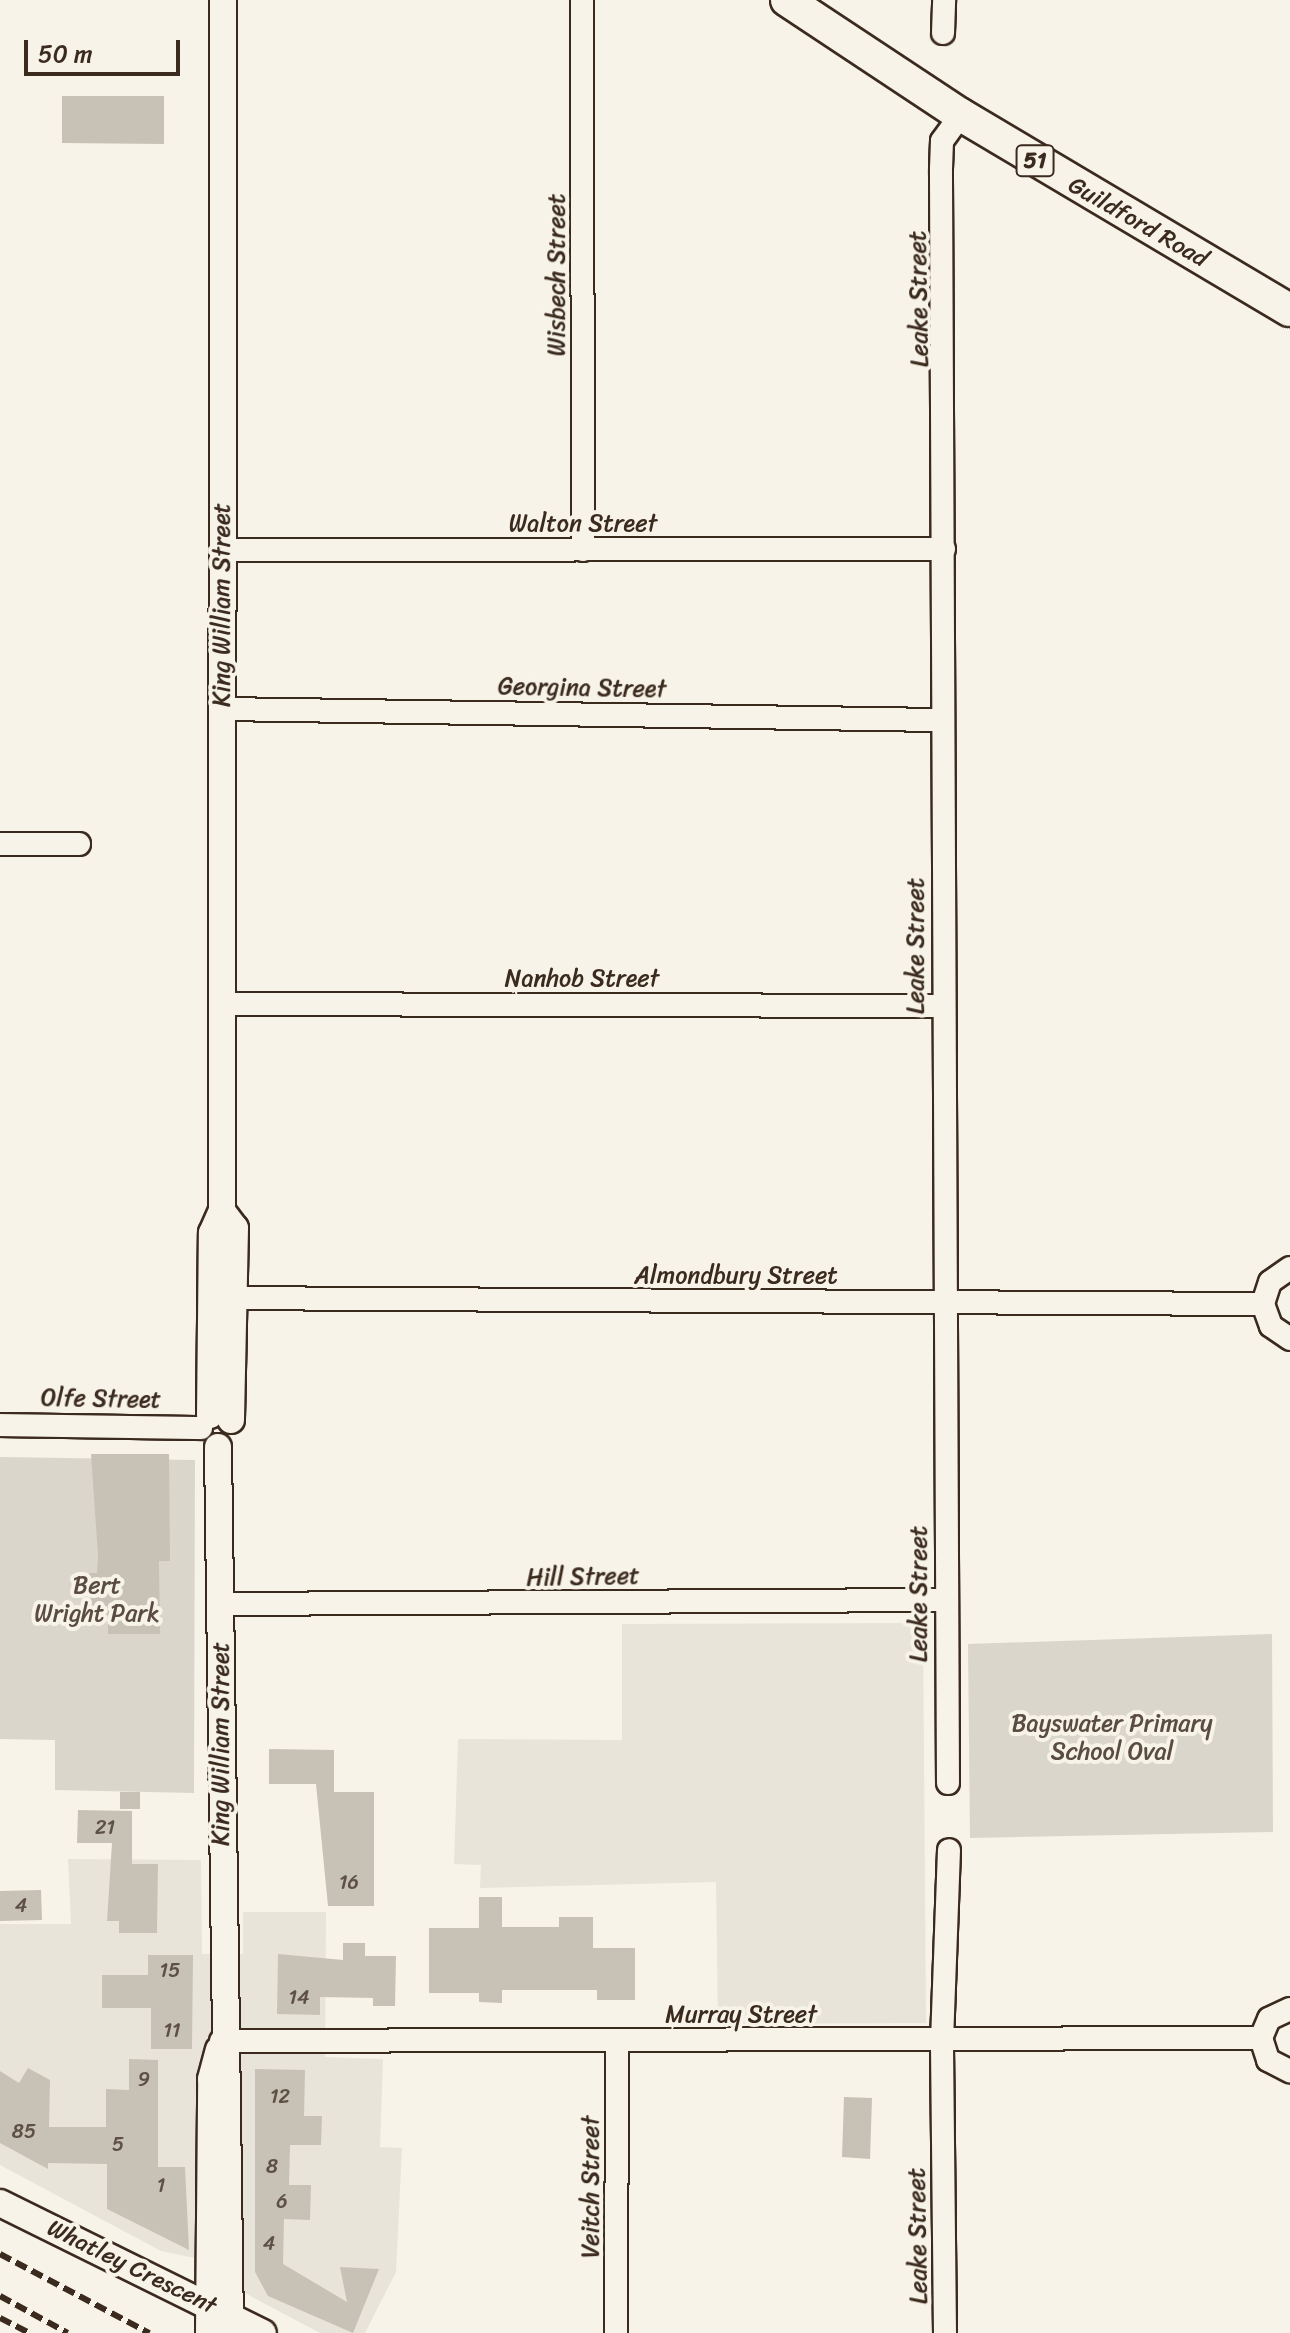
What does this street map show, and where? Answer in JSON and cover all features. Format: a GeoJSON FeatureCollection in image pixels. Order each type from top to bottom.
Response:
{"type":"FeatureCollection","features":[{"type":"Feature","properties":{"kind":"highway","name":"Guildford Road"},"geometry":{"type":"LineString","coordinates":[[787,0],[961,115],[1290,310]]}},
{"type":"Feature","properties":{"kind":"main road","name":"King William Street"},"geometry":{"type":"LineString","coordinates":[[223,0],[222,1211],[212,1233],[221,1298],[215,1428],[222,1604],[221,2041],[229,2079],[230,2259],[223,2317]]}},
{"type":"Feature","properties":{"kind":"main road","name":"King William Street"},"geometry":{"type":"LineString","coordinates":[[221,2041],[211,2079],[223,2317]]}},
{"type":"Feature","properties":{"kind":"main road","name":"Whatley Crescent"},"geometry":{"type":"LineString","coordinates":[[0,2203],[223,2317],[263,2333]]}},
{"type":"Feature","properties":{"kind":"main road"},"geometry":{"type":"LineString","coordinates":[[209,2333],[223,2317]]}},
{"type":"Feature","properties":{"kind":"street","name":"Wisbech Street"},"geometry":{"type":"LineString","coordinates":[[582,0],[583,550]]}},
{"type":"Feature","properties":{"kind":"street"},"geometry":{"type":"LineString","coordinates":[[943,33],[944,0]]}},
{"type":"Feature","properties":{"kind":"street","name":"Leake Street"},"geometry":{"type":"LineString","coordinates":[[948,1783],[942,1006],[942,149],[961,115]]}},
{"type":"Feature","properties":{"kind":"street","name":"Walton Street"},"geometry":{"type":"LineString","coordinates":[[222,550],[944,549]]}},
{"type":"Feature","properties":{"kind":"street","name":"Georgina Street"},"geometry":{"type":"LineString","coordinates":[[222,709],[942,720]]}},
{"type":"Feature","properties":{"kind":"street"},"geometry":{"type":"LineString","coordinates":[[0,844],[79,844]]}},
{"type":"Feature","properties":{"kind":"street","name":"Nanhob Street"},"geometry":{"type":"LineString","coordinates":[[222,1004],[942,1006]]}},
{"type":"Feature","properties":{"kind":"street"},"geometry":{"type":"LineString","coordinates":[[1290,1268],[1270,1282],[1263,1304],[1271,1326],[1290,1339]]}},
{"type":"Feature","properties":{"kind":"street","name":"Almondbury Street"},"geometry":{"type":"LineString","coordinates":[[221,1298],[1263,1304]]}},
{"type":"Feature","properties":{"kind":"street","name":"Olfe Street"},"geometry":{"type":"LineString","coordinates":[[0,1425],[215,1428]]}},
{"type":"Feature","properties":{"kind":"street","name":"Hill Street"},"geometry":{"type":"LineString","coordinates":[[222,1604],[945,1600]]}},
{"type":"Feature","properties":{"kind":"street","name":"Leake Street"},"geometry":{"type":"LineString","coordinates":[[945,2333],[942,2041],[949,1850]]}},
{"type":"Feature","properties":{"kind":"street"},"geometry":{"type":"LineString","coordinates":[[1290,2009],[1269,2019],[1261,2038],[1268,2060],[1290,2071]]}},
{"type":"Feature","properties":{"kind":"street","name":"Murray Street"},"geometry":{"type":"LineString","coordinates":[[221,2041],[1261,2038]]}},
{"type":"Feature","properties":{"kind":"street","name":"Veitch Street"},"geometry":{"type":"LineString","coordinates":[[616,2333],[617,2041]]}},
{"type":"Feature","properties":{"kind":"shaded area"},"geometry":{"type":"Polygon","coordinates":[[[923,1623],[926,2023],[718,2024],[716,1882],[480,1888],[481,1865],[454,1864],[458,1739],[622,1740],[622,1624],[923,1623]]]}},
{"type":"Feature","properties":{"kind":"shaded area"},"geometry":{"type":"Polygon","coordinates":[[[68,1859],[201,1860],[202,1954],[243,1954],[243,1912],[326,1912],[325,2057],[383,2059],[380,2147],[402,2148],[396,2272],[365,2333],[320,2333],[241,2291],[241,2067],[198,2069],[200,2259],[161,2251],[0,2165],[0,1924],[71,1924],[68,1859]]]}},
{"type":"Feature","properties":{"kind":"green space","name":"Bert Wright Park"},"geometry":{"type":"Polygon","coordinates":[[[0,1457],[195,1460],[194,1793],[55,1790],[55,1740],[0,1739],[0,1457]]]}},
{"type":"Feature","properties":{"kind":"green space","name":"Bayswater Primary School Oval"},"geometry":{"type":"Polygon","coordinates":[[[1272,1634],[1273,1832],[970,1838],[968,1644],[1272,1634]]]}},
{"type":"Feature","properties":{"kind":"building"},"geometry":{"type":"Polygon","coordinates":[[[62,96],[164,96],[164,144],[62,143],[62,96]]]}},
{"type":"Feature","properties":{"kind":"building"},"geometry":{"type":"Polygon","coordinates":[[[91,1454],[169,1454],[170,1561],[159,1561],[160,1634],[108,1634],[108,1615],[90,1615],[89,1573],[97,1573],[98,1555],[91,1454]]]}},
{"type":"Feature","properties":{"kind":"building"},"geometry":{"type":"Polygon","coordinates":[[[269,1749],[334,1750],[334,1792],[374,1792],[374,1906],[328,1906],[316,1784],[269,1784],[269,1749]]]}},
{"type":"Feature","properties":{"kind":"building"},"geometry":{"type":"Polygon","coordinates":[[[120,1792],[140,1792],[140,1809],[120,1809],[120,1792]]]}},
{"type":"Feature","properties":{"kind":"building"},"geometry":{"type":"Polygon","coordinates":[[[78,1810],[132,1811],[132,1864],[158,1864],[157,1933],[119,1933],[119,1921],[107,1921],[112,1843],[77,1843],[78,1810]]]}},
{"type":"Feature","properties":{"kind":"building"},"geometry":{"type":"Polygon","coordinates":[[[41,1890],[42,1920],[0,1921],[0,1891],[41,1890]]]}},
{"type":"Feature","properties":{"kind":"building"},"geometry":{"type":"Polygon","coordinates":[[[479,1897],[502,1897],[502,1927],[559,1927],[559,1917],[593,1917],[593,1948],[635,1948],[635,2000],[597,2000],[597,1990],[502,1990],[502,2003],[479,2002],[479,1993],[429,1993],[429,1928],[479,1928],[479,1897]]]}},
{"type":"Feature","properties":{"kind":"building"},"geometry":{"type":"Polygon","coordinates":[[[343,1943],[365,1943],[365,1956],[396,1956],[395,2006],[373,2006],[373,1998],[320,1997],[320,2015],[277,2014],[278,1954],[343,1960],[343,1943]]]}},
{"type":"Feature","properties":{"kind":"building"},"geometry":{"type":"Polygon","coordinates":[[[148,1955],[193,1955],[192,2049],[151,2049],[151,2008],[102,2008],[102,1975],[148,1975],[148,1955]]]}},
{"type":"Feature","properties":{"kind":"building"},"geometry":{"type":"Polygon","coordinates":[[[129,2059],[158,2060],[158,2167],[185,2167],[189,2250],[107,2209],[107,2164],[48,2163],[48,2169],[0,2143],[0,2071],[19,2083],[28,2068],[50,2080],[49,2127],[106,2127],[106,2089],[129,2090],[129,2059]]]}},
{"type":"Feature","properties":{"kind":"building"},"geometry":{"type":"Polygon","coordinates":[[[255,2069],[305,2070],[304,2116],[322,2116],[321,2145],[290,2145],[289,2185],[311,2185],[310,2220],[284,2219],[283,2264],[347,2302],[340,2267],[379,2269],[353,2333],[268,2296],[255,2272],[255,2069]]]}},
{"type":"Feature","properties":{"kind":"building"},"geometry":{"type":"Polygon","coordinates":[[[844,2097],[872,2098],[870,2159],[842,2157],[844,2097]]]}},
{"type":"Feature","properties":{"kind":"railway"},"geometry":{"type":"LineString","coordinates":[[0,2254],[149,2333]]}},
{"type":"Feature","properties":{"kind":"railway"},"geometry":{"type":"LineString","coordinates":[[0,2296],[68,2333]]}},
{"type":"Feature","properties":{"kind":"railway"},"geometry":{"type":"LineString","coordinates":[[0,2318],[29,2333]]}}]}
